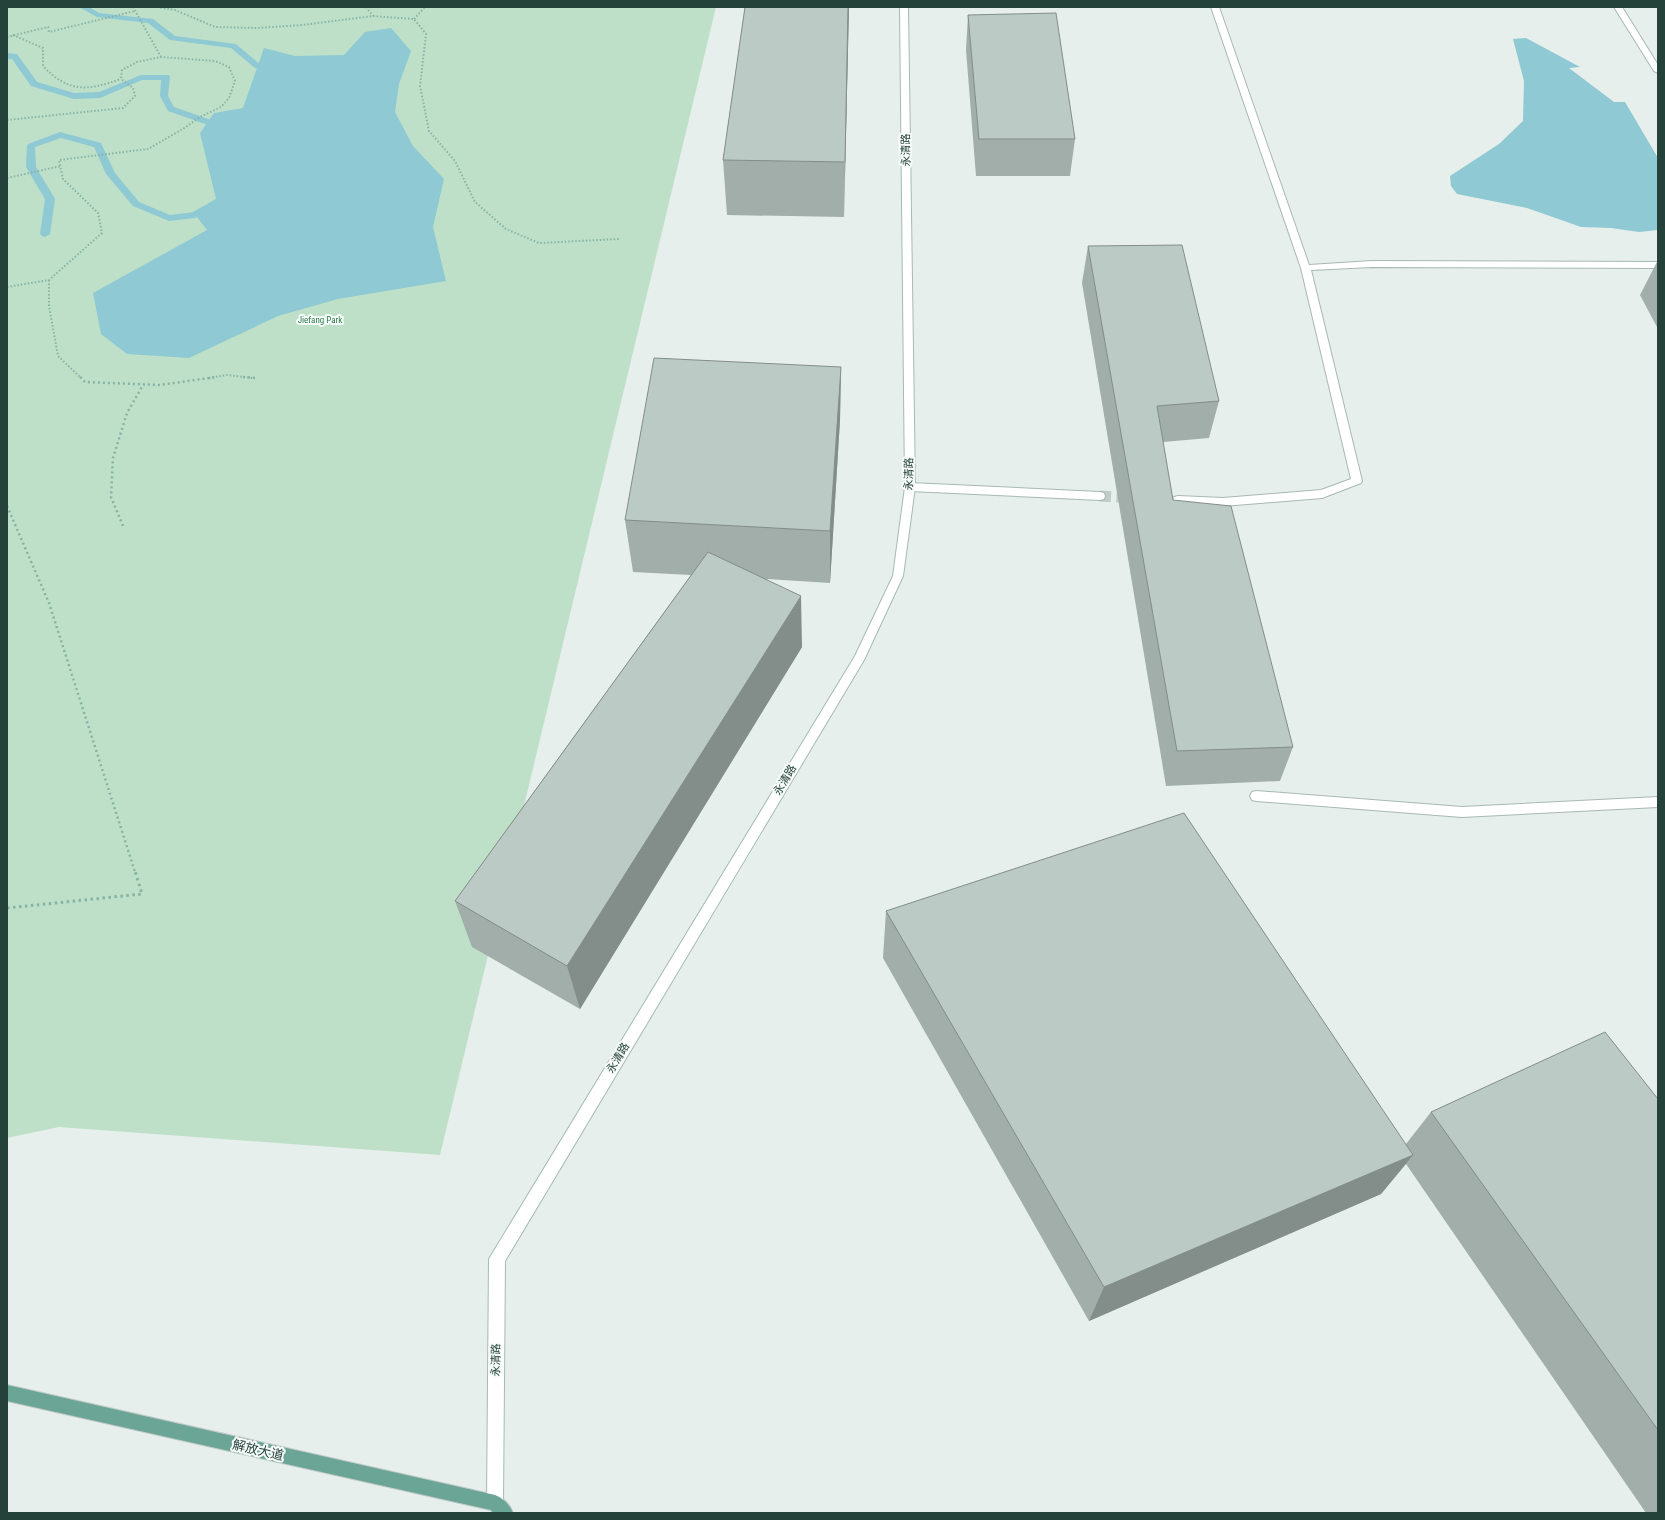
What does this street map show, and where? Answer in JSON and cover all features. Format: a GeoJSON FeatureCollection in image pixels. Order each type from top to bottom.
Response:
{"type":"FeatureCollection","features":[{"type":"Feature","properties":{"kind":"main road","name":"解放大道"},"geometry":{"type":"LineString","coordinates":[[7,1393],[500,1508]]}},
{"type":"Feature","properties":{"kind":"street","name":"永清路"},"geometry":{"type":"LineString","coordinates":[[500,1508],[497,1259],[860,657],[898,576],[910,487],[904,7]]}},
{"type":"Feature","properties":{"kind":"street"},"geometry":{"type":"LineString","coordinates":[[1178,500],[1223,502],[1322,494],[1357,481],[1306,268],[1214,7]]}},
{"type":"Feature","properties":{"kind":"street"},"geometry":{"type":"LineString","coordinates":[[1618,7],[1658,71]]}},
{"type":"Feature","properties":{"kind":"street"},"geometry":{"type":"LineString","coordinates":[[1306,268],[1372,264],[1658,265]]}},
{"type":"Feature","properties":{"kind":"street"},"geometry":{"type":"LineString","coordinates":[[910,487],[1100,496]]}},
{"type":"Feature","properties":{"kind":"street"},"geometry":{"type":"LineString","coordinates":[[1256,796],[1462,812],[1658,802]]}},
{"type":"Feature","properties":{"kind":"path"},"geometry":{"type":"LineString","coordinates":[[133,7],[161,57]]}},
{"type":"Feature","properties":{"kind":"path"},"geometry":{"type":"LineString","coordinates":[[157,7],[175,10],[215,27],[265,28],[373,16],[414,20],[426,34],[420,86],[429,131],[456,161],[475,202],[506,229],[539,244],[619,239]]}},
{"type":"Feature","properties":{"kind":"path"},"geometry":{"type":"LineString","coordinates":[[366,7],[373,16]]}},
{"type":"Feature","properties":{"kind":"path"},"geometry":{"type":"LineString","coordinates":[[414,20],[425,7]]}},
{"type":"Feature","properties":{"kind":"path"},"geometry":{"type":"LineString","coordinates":[[7,37],[48,26],[49,32],[135,11]]}},
{"type":"Feature","properties":{"kind":"path"},"geometry":{"type":"LineString","coordinates":[[13,35],[21,40],[35,43],[43,48],[43,66],[52,77],[66,86],[82,90],[102,86],[121,79]]}},
{"type":"Feature","properties":{"kind":"path"},"geometry":{"type":"LineString","coordinates":[[7,287],[49,280],[102,233],[98,213],[63,179],[59,160],[148,149],[221,107],[229,98],[235,81],[229,67],[215,61],[161,57],[137,62],[122,70],[121,79]]}},
{"type":"Feature","properties":{"kind":"path"},"geometry":{"type":"LineString","coordinates":[[7,120],[123,108],[135,96],[133,88],[121,79]]}},
{"type":"Feature","properties":{"kind":"path"},"geometry":{"type":"LineString","coordinates":[[7,178],[60,166]]}},
{"type":"Feature","properties":{"kind":"path"},"geometry":{"type":"LineString","coordinates":[[49,280],[49,306],[58,356],[85,382],[160,385],[227,375],[256,378]]}},
{"type":"Feature","properties":{"kind":"path"},"geometry":{"type":"LineString","coordinates":[[123,526],[111,497],[112,458],[127,413],[143,385]]}},
{"type":"Feature","properties":{"kind":"path"},"geometry":{"type":"LineString","coordinates":[[7,506],[49,603],[142,894],[7,908]]}},
{"type":"Feature","properties":{"kind":"green space","name":"Jiefang Park"},"geometry":{"type":"Polygon","coordinates":[[[7,7],[716,7],[440,1155],[59,1127],[7,1138],[7,7]]]}},
{"type":"Feature","properties":{"kind":"water"},"geometry":{"type":"Polygon","coordinates":[[[391,28],[411,51],[399,84],[395,112],[413,146],[444,179],[433,227],[446,281],[338,299],[278,316],[189,358],[127,354],[101,334],[93,293],[207,230],[193,212],[216,199],[200,133],[214,113],[243,108],[264,48],[295,56],[344,55],[365,32],[391,28]]]}},
{"type":"Feature","properties":{"kind":"water"},"geometry":{"type":"Polygon","coordinates":[[[1526,38],[1580,67],[1569,68],[1614,102],[1625,102],[1658,158],[1658,230],[1639,232],[1611,228],[1581,227],[1527,208],[1457,194],[1451,186],[1450,176],[1499,144],[1523,121],[1524,81],[1513,39],[1526,38]]]}},
{"type":"Feature","properties":{"kind":"building"},"geometry":{"type":"Polygon","coordinates":[[[745,7],[848,7],[845,162],[723,160],[745,7]]]}},
{"type":"Feature","properties":{"kind":"building"},"geometry":{"type":"Polygon","coordinates":[[[1056,13],[1075,139],[979,139],[968,15],[1056,13]]]}},
{"type":"Feature","properties":{"kind":"building"},"geometry":{"type":"Polygon","coordinates":[[[1182,245],[1219,401],[1157,406],[1173,500],[1231,506],[1293,747],[1177,751],[1088,246],[1182,245]]]}},
{"type":"Feature","properties":{"kind":"building"},"geometry":{"type":"Polygon","coordinates":[[[654,358],[841,367],[830,531],[625,520],[654,358]]]}},
{"type":"Feature","properties":{"kind":"building"},"geometry":{"type":"Polygon","coordinates":[[[708,552],[801,596],[567,966],[455,901],[708,552]]]}},
{"type":"Feature","properties":{"kind":"building"},"geometry":{"type":"Polygon","coordinates":[[[1184,813],[1413,1155],[1104,1287],[886,911],[1184,813]]]}},
{"type":"Feature","properties":{"kind":"building"},"geometry":{"type":"Polygon","coordinates":[[[1605,1032],[1658,1099],[1658,1430],[1431,1112],[1605,1032]]]}},
{"type":"Feature","properties":{"kind":"waterway"},"geometry":{"type":"LineString","coordinates":[[83,7],[97,15],[150,21],[173,38],[233,46],[258,66]]}},
{"type":"Feature","properties":{"kind":"waterway"},"geometry":{"type":"LineString","coordinates":[[7,56],[14,56],[34,84],[74,96],[100,95],[141,78],[166,77],[164,96],[171,109],[208,122]]}},
{"type":"Feature","properties":{"kind":"waterway"},"geometry":{"type":"LineString","coordinates":[[45,234],[50,199],[31,167],[31,146],[60,135],[98,145],[111,174],[136,204],[169,218],[195,215]]}},
{"type":"Feature","properties":{"kind":"tunnel"},"geometry":{"type":"LineString","coordinates":[[1100,496],[1133,498]]}}]}
